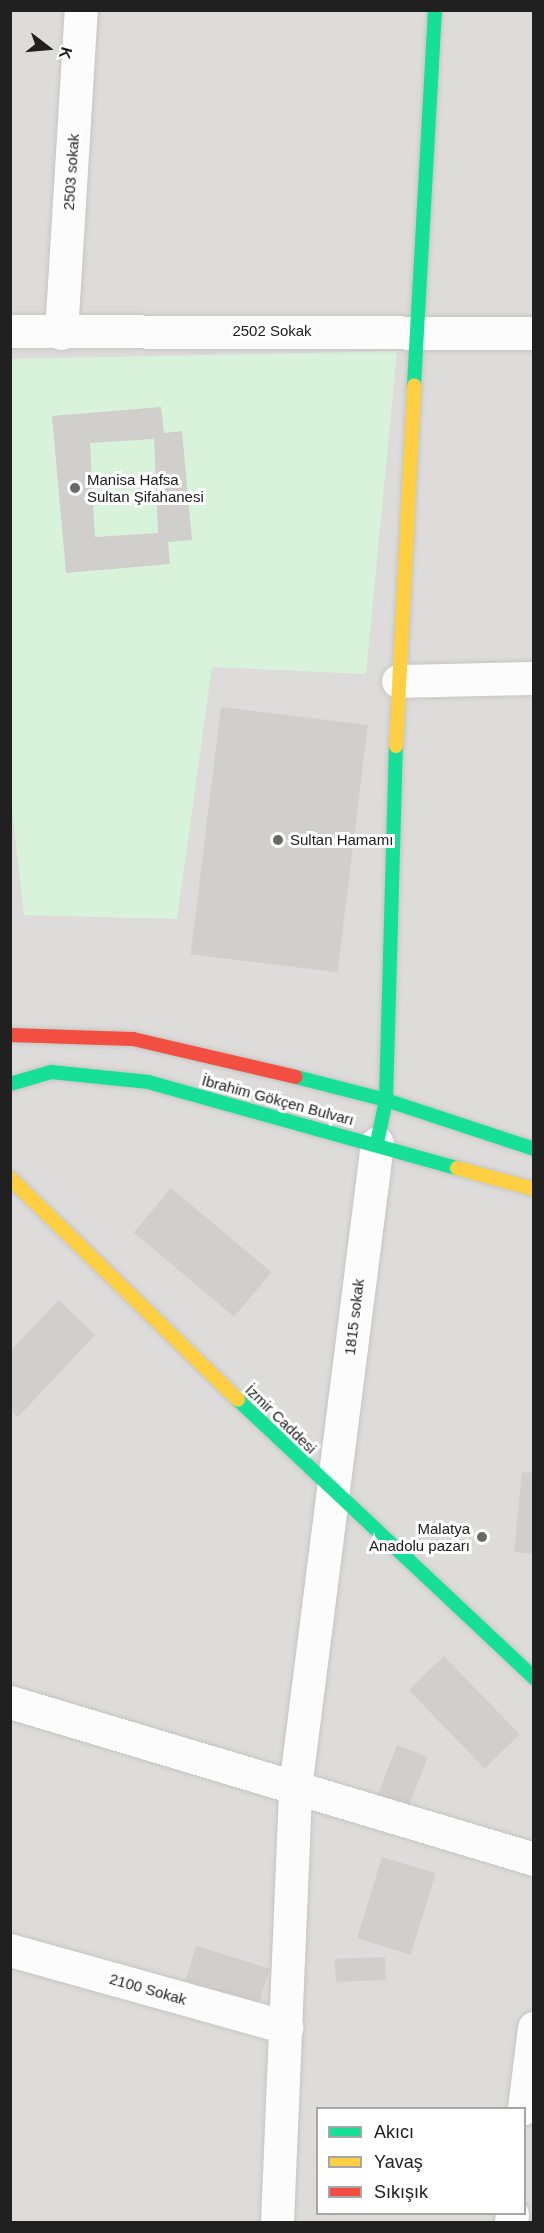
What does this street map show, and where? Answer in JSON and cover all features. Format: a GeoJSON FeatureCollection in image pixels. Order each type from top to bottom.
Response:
{"type":"FeatureCollection","features":[{"type":"Feature","properties":{"kind":"main road"},"geometry":{"type":"LineString","coordinates":[[377,1143],[386,1100],[398,681],[414,330],[435,10]]}},
{"type":"Feature","properties":{"kind":"main road","name":"İbrahim Gökçen Bulvarı"},"geometry":{"type":"LineString","coordinates":[[10,1035],[133,1039],[386,1100],[534,1149]]}},
{"type":"Feature","properties":{"kind":"main road","name":"İbrahim Gökçen Bulvarı"},"geometry":{"type":"LineString","coordinates":[[10,1084],[51,1072],[148,1082],[377,1143],[534,1189]]}},
{"type":"Feature","properties":{"kind":"main road","name":"İzmir Caddesi"},"geometry":{"type":"LineString","coordinates":[[10,1178],[332,1491],[534,1678]]}},
{"type":"Feature","properties":{"kind":"street","name":"2503 sokak"},"geometry":{"type":"LineString","coordinates":[[61,333],[81,10]]}},
{"type":"Feature","properties":{"kind":"street","name":"2502 Sokak"},"geometry":{"type":"LineString","coordinates":[[10,331],[61,333],[414,330],[534,333]]}},
{"type":"Feature","properties":{"kind":"street"},"geometry":{"type":"LineString","coordinates":[[398,681],[534,678]]}},
{"type":"Feature","properties":{"kind":"street","name":"1815 sokak"},"geometry":{"type":"LineString","coordinates":[[277,2223],[295,1788],[377,1143]]}},
{"type":"Feature","properties":{"kind":"street"},"geometry":{"type":"LineString","coordinates":[[10,1702],[534,1859]]}},
{"type":"Feature","properties":{"kind":"street","name":"2100 Sokak"},"geometry":{"type":"LineString","coordinates":[[10,1950],[286,2027]]}},
{"type":"Feature","properties":{"kind":"street"},"geometry":{"type":"LineString","coordinates":[[524,2107],[534,2028]]}},
{"type":"Feature","properties":{"kind":"shaded area"},"geometry":{"type":"Polygon","coordinates":[[[11,11],[533,11],[533,2222],[11,2222],[11,11]]]}},
{"type":"Feature","properties":{"kind":"green space"},"geometry":{"type":"Polygon","coordinates":[[[397,351],[366,674],[212,667],[177,919],[24,915],[10,792],[10,359],[397,351]]]}},
{"type":"Feature","properties":{"kind":"building","name":"Manisa Hafsa Sultan Şifahanesi"},"geometry":{"type":"Polygon","coordinates":[[[161,407],[164,433],[182,431],[192,540],[168,542],[170,564],[66,573],[52,416],[161,407]],[[154,439],[90,443],[95,537],[158,533],[154,439]]]}},
{"type":"Feature","properties":{"kind":"building","name":"Sultan Hamamı"},"geometry":{"type":"Polygon","coordinates":[[[221,707],[368,725],[338,972],[191,954],[221,707]]]}},
{"type":"Feature","properties":{"kind":"building"},"geometry":{"type":"Polygon","coordinates":[[[171,1188],[271,1272],[234,1317],[134,1232],[171,1188]]]}},
{"type":"Feature","properties":{"kind":"building"},"geometry":{"type":"Polygon","coordinates":[[[59,1300],[95,1335],[18,1417],[10,1410],[10,1351],[59,1300]]]}},
{"type":"Feature","properties":{"kind":"building"},"geometry":{"type":"Polygon","coordinates":[[[522,1472],[534,1473],[534,1554],[514,1552],[522,1472]]]}},
{"type":"Feature","properties":{"kind":"building"},"geometry":{"type":"Polygon","coordinates":[[[444,1656],[520,1734],[484,1768],[409,1690],[444,1656]]]}},
{"type":"Feature","properties":{"kind":"building"},"geometry":{"type":"Polygon","coordinates":[[[397,1745],[428,1757],[408,1809],[377,1797],[397,1745]]]}},
{"type":"Feature","properties":{"kind":"building"},"geometry":{"type":"Polygon","coordinates":[[[382,1857],[436,1873],[411,1955],[357,1938],[382,1857]]]}},
{"type":"Feature","properties":{"kind":"building"},"geometry":{"type":"Polygon","coordinates":[[[196,1946],[270,1969],[258,2008],[184,1985],[196,1946]]]}},
{"type":"Feature","properties":{"kind":"building"},"geometry":{"type":"Polygon","coordinates":[[[385,1957],[386,1980],[336,1982],[335,1959],[385,1957]]]}},
{"type":"Feature","properties":{"kind":"traffic: fast"},"geometry":{"type":"LineString","coordinates":[[414,385],[435,10]]}},
{"type":"Feature","properties":{"kind":"traffic: fast"},"geometry":{"type":"LineString","coordinates":[[377,1143],[386,1100],[396,746]]}},
{"type":"Feature","properties":{"kind":"traffic: fast"},"geometry":{"type":"LineString","coordinates":[[10,1084],[51,1072],[148,1082],[457,1168]]}},
{"type":"Feature","properties":{"kind":"traffic: fast"},"geometry":{"type":"LineString","coordinates":[[296,1077],[386,1100],[534,1149]]}},
{"type":"Feature","properties":{"kind":"traffic: fast"},"geometry":{"type":"LineString","coordinates":[[238,1400],[534,1678]]}},
{"type":"Feature","properties":{"kind":"traffic: slow"},"geometry":{"type":"LineString","coordinates":[[396,746],[414,385]]}},
{"type":"Feature","properties":{"kind":"traffic: slow"},"geometry":{"type":"LineString","coordinates":[[457,1168],[534,1189]]}},
{"type":"Feature","properties":{"kind":"traffic: slow"},"geometry":{"type":"LineString","coordinates":[[10,1178],[238,1400]]}},
{"type":"Feature","properties":{"kind":"traffic: jam"},"geometry":{"type":"LineString","coordinates":[[10,1035],[133,1039],[296,1077]]}},
{"type":"Feature","properties":{"kind":"place","name":"Manisa Hafsa Sultan Şifahanesi"},"geometry":{"type":"Point","coordinates":[75,488]}},
{"type":"Feature","properties":{"kind":"place","name":"Sultan Hamamı"},"geometry":{"type":"Point","coordinates":[278,840]}},
{"type":"Feature","properties":{"kind":"place","name":"Malatya Anadolu pazarı"},"geometry":{"type":"Point","coordinates":[482,1537]}}]}
